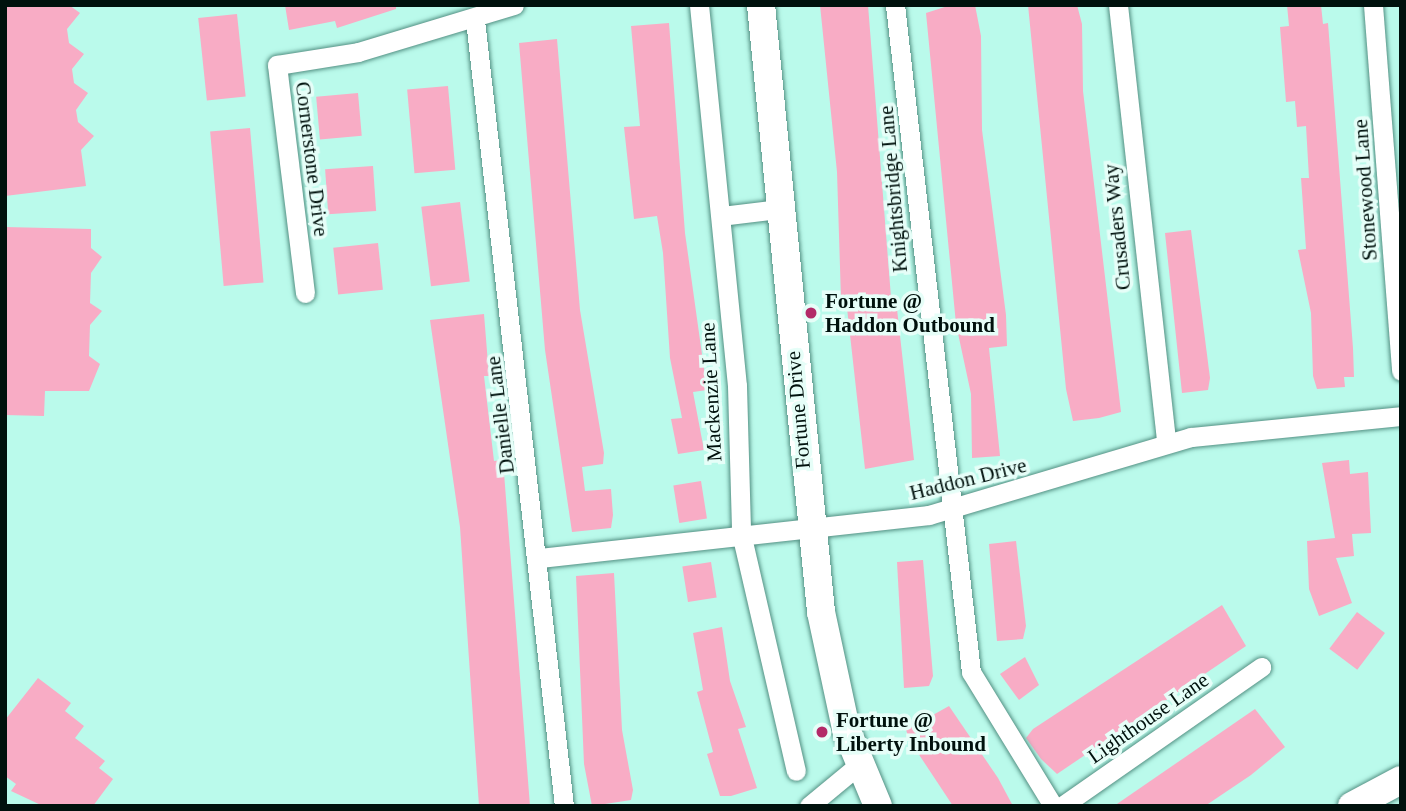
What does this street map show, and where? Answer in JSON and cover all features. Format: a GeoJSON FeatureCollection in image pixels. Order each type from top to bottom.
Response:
{"type":"FeatureCollection","features":[{"type":"Feature","properties":{"kind":"street","name":"Cornerstone Drive"},"geometry":{"type":"LineString","coordinates":[[305,293],[277,65],[358,52],[475,20],[514,5]]}},
{"type":"Feature","properties":{"kind":"street","name":"Mackenzie Lane"},"geometry":{"type":"LineString","coordinates":[[699,5],[737,386],[741,533],[796,771]]}},
{"type":"Feature","properties":{"kind":"street","name":"Fortune Drive"},"geometry":{"type":"LineString","coordinates":[[761,5],[809,525],[832,674],[878,806]]}},
{"type":"Feature","properties":{"kind":"street","name":"Knightsbridge Lane"},"geometry":{"type":"LineString","coordinates":[[895,5],[971,672],[1053,806]]}},
{"type":"Feature","properties":{"kind":"street","name":"Crusaders Way"},"geometry":{"type":"LineString","coordinates":[[1118,5],[1166,443]]}},
{"type":"Feature","properties":{"kind":"street","name":"Stonewood Lane"},"geometry":{"type":"LineString","coordinates":[[1373,5],[1395,212],[1401,370]]}},
{"type":"Feature","properties":{"kind":"street","name":"Danielle Lane"},"geometry":{"type":"LineString","coordinates":[[475,20],[540,558],[564,806]]}},
{"type":"Feature","properties":{"kind":"street"},"geometry":{"type":"LineString","coordinates":[[721,216],[779,209]]}},
{"type":"Feature","properties":{"kind":"street","name":"Haddon Drive"},"geometry":{"type":"LineString","coordinates":[[540,558],[809,525],[884,522],[953,508],[1166,443],[1401,416]]}},
{"type":"Feature","properties":{"kind":"street","name":"Lighthouse Lane"},"geometry":{"type":"LineString","coordinates":[[1062,806],[1261,667]]}},
{"type":"Feature","properties":{"kind":"street"},"geometry":{"type":"LineString","coordinates":[[809,806],[861,763]]}},
{"type":"Feature","properties":{"kind":"street"},"geometry":{"type":"LineString","coordinates":[[1352,806],[1401,780]]}},
{"type":"Feature","properties":{"kind":"building"},"geometry":{"type":"Polygon","coordinates":[[[5,5],[69,5],[80,13],[67,29],[69,43],[84,54],[72,69],[74,83],[88,93],[76,110],[78,122],[94,136],[81,150],[86,186],[5,196],[5,5]]]}},
{"type":"Feature","properties":{"kind":"building"},"geometry":{"type":"Polygon","coordinates":[[[285,5],[396,5],[396,9],[337,28],[335,21],[289,30],[285,5]]]}},
{"type":"Feature","properties":{"kind":"building"},"geometry":{"type":"Polygon","coordinates":[[[820,5],[868,5],[892,310],[897,309],[914,460],[865,469],[846,299],[841,299],[837,172],[820,5]]]}},
{"type":"Feature","properties":{"kind":"building"},"geometry":{"type":"Polygon","coordinates":[[[951,5],[975,5],[981,36],[982,130],[1006,315],[1007,346],[989,348],[1000,456],[972,458],[971,394],[956,324],[926,13],[951,5]]]}},
{"type":"Feature","properties":{"kind":"building"},"geometry":{"type":"Polygon","coordinates":[[[1028,5],[1077,5],[1082,24],[1083,91],[1121,412],[1099,418],[1073,421],[1066,389],[1028,5]]]}},
{"type":"Feature","properties":{"kind":"building"},"geometry":{"type":"Polygon","coordinates":[[[1287,5],[1321,5],[1323,24],[1328,23],[1353,348],[1354,377],[1344,377],[1345,387],[1317,389],[1313,376],[1311,313],[1298,250],[1306,249],[1301,178],[1309,178],[1306,126],[1297,127],[1295,101],[1286,102],[1280,27],[1289,26],[1287,5]]]}},
{"type":"Feature","properties":{"kind":"building"},"geometry":{"type":"Polygon","coordinates":[[[237,14],[246,97],[207,101],[198,18],[237,14]]]}},
{"type":"Feature","properties":{"kind":"building"},"geometry":{"type":"Polygon","coordinates":[[[669,23],[685,233],[707,390],[693,392],[704,450],[678,454],[671,419],[682,418],[670,358],[663,253],[657,216],[634,219],[624,127],[640,126],[631,26],[669,23]]]}},
{"type":"Feature","properties":{"kind":"building"},"geometry":{"type":"Polygon","coordinates":[[[557,39],[580,310],[604,453],[603,464],[582,467],[585,491],[611,489],[613,515],[611,528],[572,532],[545,350],[519,43],[557,39]]]}},
{"type":"Feature","properties":{"kind":"building"},"geometry":{"type":"Polygon","coordinates":[[[448,86],[455,170],[414,173],[407,90],[448,86]]]}},
{"type":"Feature","properties":{"kind":"building"},"geometry":{"type":"Polygon","coordinates":[[[358,93],[362,136],[320,139],[316,97],[358,93]]]}},
{"type":"Feature","properties":{"kind":"building"},"geometry":{"type":"Polygon","coordinates":[[[250,128],[264,282],[224,286],[210,131],[250,128]]]}},
{"type":"Feature","properties":{"kind":"building"},"geometry":{"type":"Polygon","coordinates":[[[373,166],[376,211],[328,214],[325,169],[373,166]]]}},
{"type":"Feature","properties":{"kind":"building"},"geometry":{"type":"Polygon","coordinates":[[[460,202],[470,281],[431,286],[421,207],[460,202]]]}},
{"type":"Feature","properties":{"kind":"building"},"geometry":{"type":"Polygon","coordinates":[[[5,227],[91,229],[91,248],[102,257],[91,273],[90,303],[102,311],[90,325],[89,356],[100,364],[89,391],[45,391],[44,416],[5,415],[5,227]]]}},
{"type":"Feature","properties":{"kind":"building"},"geometry":{"type":"Polygon","coordinates":[[[1191,230],[1210,378],[1208,390],[1182,393],[1165,233],[1191,230]]]}},
{"type":"Feature","properties":{"kind":"building"},"geometry":{"type":"Polygon","coordinates":[[[378,243],[383,290],[338,294],[333,248],[378,243]]]}},
{"type":"Feature","properties":{"kind":"building"},"geometry":{"type":"Polygon","coordinates":[[[484,314],[489,376],[484,376],[494,461],[503,460],[530,806],[479,806],[460,527],[430,320],[484,314]]]}},
{"type":"Feature","properties":{"kind":"building"},"geometry":{"type":"Polygon","coordinates":[[[1349,460],[1350,474],[1368,472],[1371,533],[1352,534],[1354,556],[1336,558],[1352,603],[1319,616],[1309,589],[1307,541],[1335,538],[1322,463],[1349,460]]]}},
{"type":"Feature","properties":{"kind":"building"},"geometry":{"type":"Polygon","coordinates":[[[701,481],[707,519],[679,523],[673,485],[701,481]]]}},
{"type":"Feature","properties":{"kind":"building"},"geometry":{"type":"Polygon","coordinates":[[[1016,541],[1026,626],[1023,639],[997,641],[989,544],[1016,541]]]}},
{"type":"Feature","properties":{"kind":"building"},"geometry":{"type":"Polygon","coordinates":[[[923,560],[933,676],[929,686],[904,688],[897,562],[923,560]]]}},
{"type":"Feature","properties":{"kind":"building"},"geometry":{"type":"Polygon","coordinates":[[[711,562],[717,598],[688,602],[682,567],[711,562]]]}},
{"type":"Feature","properties":{"kind":"building"},"geometry":{"type":"Polygon","coordinates":[[[614,573],[622,730],[633,790],[631,800],[592,806],[584,764],[576,576],[614,573]]]}},
{"type":"Feature","properties":{"kind":"building"},"geometry":{"type":"Polygon","coordinates":[[[1222,605],[1246,646],[1057,774],[1041,759],[1026,738],[1033,729],[1222,605]]]}},
{"type":"Feature","properties":{"kind":"building"},"geometry":{"type":"Polygon","coordinates":[[[1357,612],[1385,633],[1357,670],[1329,649],[1357,612]]]}},
{"type":"Feature","properties":{"kind":"building"},"geometry":{"type":"Polygon","coordinates":[[[722,627],[730,681],[746,727],[738,729],[757,788],[731,796],[720,796],[707,754],[713,752],[697,692],[703,690],[693,633],[722,627]]]}},
{"type":"Feature","properties":{"kind":"building"},"geometry":{"type":"Polygon","coordinates":[[[1025,657],[1039,685],[1019,700],[1000,674],[1025,657]]]}},
{"type":"Feature","properties":{"kind":"building"},"geometry":{"type":"Polygon","coordinates":[[[38,678],[71,703],[65,711],[84,726],[75,738],[105,761],[99,768],[113,779],[93,806],[43,806],[11,791],[16,784],[5,776],[5,720],[38,678]]]}},
{"type":"Feature","properties":{"kind":"building"},"geometry":{"type":"Polygon","coordinates":[[[949,706],[998,778],[1013,806],[953,806],[910,741],[906,730],[949,706]]]}},
{"type":"Feature","properties":{"kind":"building"},"geometry":{"type":"Polygon","coordinates":[[[1255,709],[1285,747],[1251,775],[1205,806],[1114,806],[1255,709]]]}},
{"type":"Feature","properties":{"kind":"place","name":"Fortune @ Haddon Outbound"},"geometry":{"type":"Point","coordinates":[811,313]}},
{"type":"Feature","properties":{"kind":"place","name":"Fortune @ Liberty Inbound"},"geometry":{"type":"Point","coordinates":[822,732]}}]}
